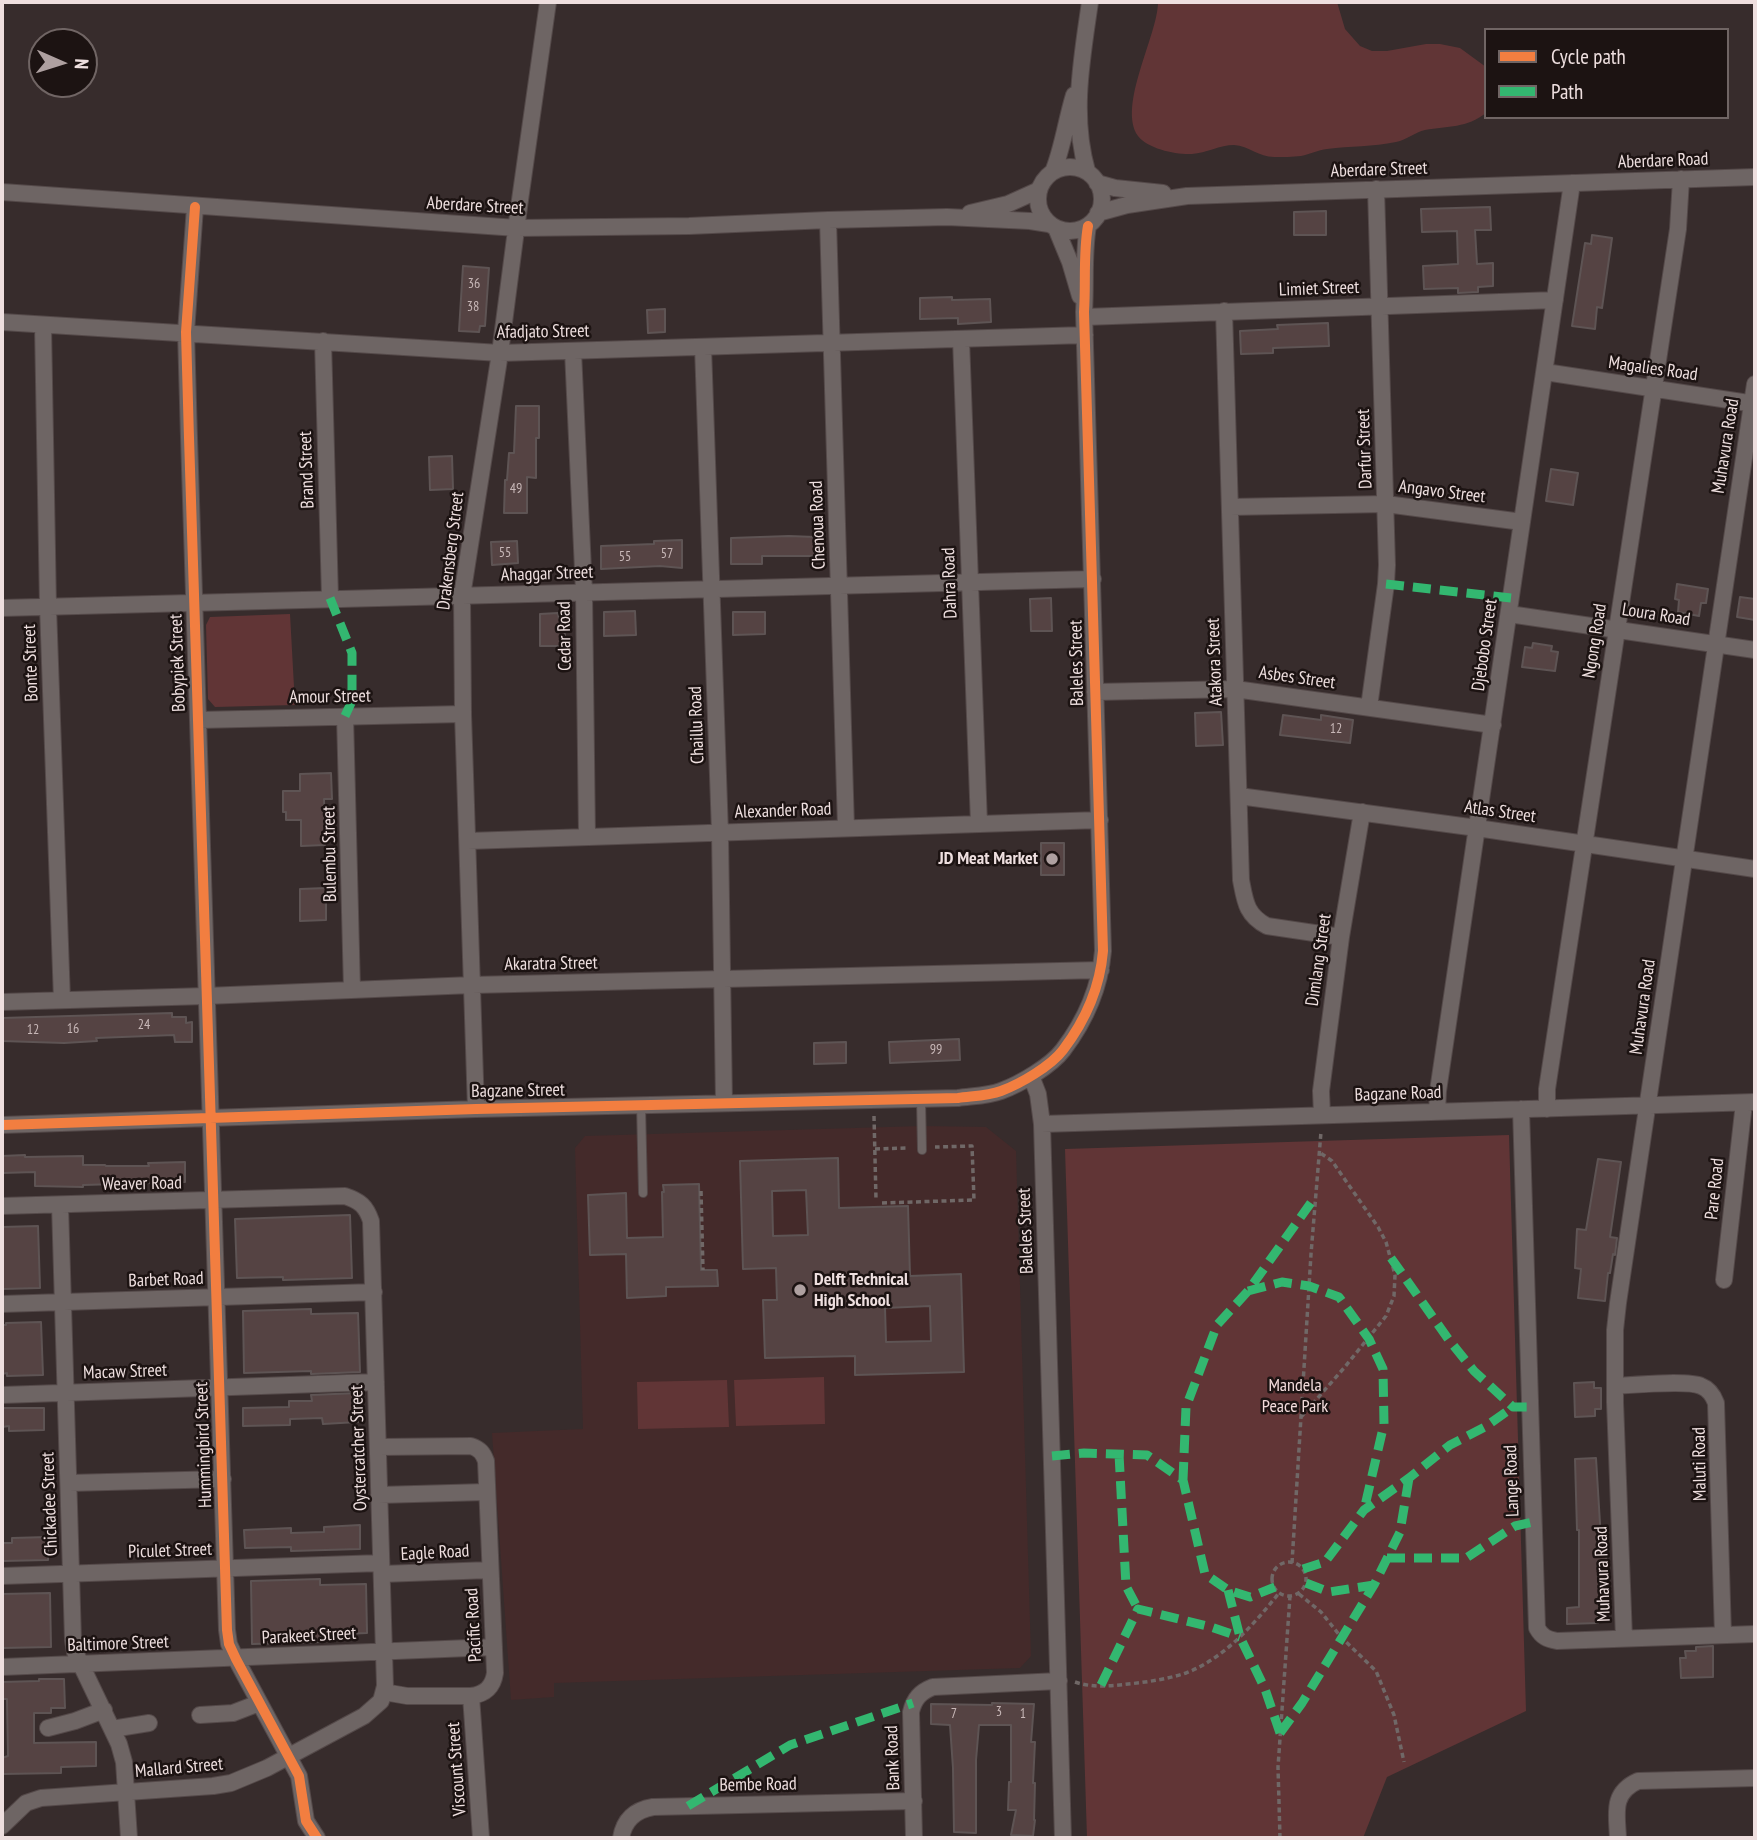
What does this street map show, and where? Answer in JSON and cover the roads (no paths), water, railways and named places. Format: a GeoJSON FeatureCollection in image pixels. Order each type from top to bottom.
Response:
{"type":"FeatureCollection","features":[{"type":"Feature","properties":{"kind":"street","name":"Drakensberg Street"},"geometry":{"type":"LineString","coordinates":[[476,1110],[462,596],[500,353],[548,2]]}},
{"type":"Feature","properties":{"kind":"street"},"geometry":{"type":"LineString","coordinates":[[1090,2],[1079,79],[1079,128],[1092,177],[1102,198],[1093,219],[1079,230],[1069,232],[1053,226],[1042,216],[1038,206],[1039,190],[1052,172],[1076,167],[1092,177]]}},
{"type":"Feature","properties":{"kind":"street"},"geometry":{"type":"LineString","coordinates":[[1052,172],[1059,156],[1079,79]]}},
{"type":"Feature","properties":{"kind":"street","name":"Aberdare Street"},"geometry":{"type":"LineString","coordinates":[[1092,177],[1115,188],[1187,196]]}},
{"type":"Feature","properties":{"kind":"street","name":"Aberdare Road"},"geometry":{"type":"LineString","coordinates":[[1572,183],[1755,177]]}},
{"type":"Feature","properties":{"kind":"street","name":"Ngong Road"},"geometry":{"type":"LineString","coordinates":[[1547,1109],[1547,1090],[1678,229],[1681,179]]}},
{"type":"Feature","properties":{"kind":"street","name":"Aberdare Street"},"geometry":{"type":"LineString","coordinates":[[1093,219],[1127,205],[1187,196],[1572,183]]}},
{"type":"Feature","properties":{"kind":"street","name":"Djebobo Street"},"geometry":{"type":"LineString","coordinates":[[1437,1112],[1572,183]]}},
{"type":"Feature","properties":{"kind":"street","name":"Darfur Street"},"geometry":{"type":"LineString","coordinates":[[1369,707],[1386,584],[1376,189]]}},
{"type":"Feature","properties":{"kind":"street","name":"Aberdare Street"},"geometry":{"type":"LineString","coordinates":[[947,217],[1008,204],[1039,190]]}},
{"type":"Feature","properties":{"kind":"street","name":"Aberdare Street"},"geometry":{"type":"LineString","coordinates":[[2,192],[517,228],[689,226],[947,217],[1030,221],[1053,226]]}},
{"type":"Feature","properties":{"kind":"street","name":"Bobypiek Street"},"geometry":{"type":"LineString","coordinates":[[195,207],[186,332],[209,1118]]}},
{"type":"Feature","properties":{"kind":"street","name":"Baleles Street"},"geometry":{"type":"LineString","coordinates":[[1063,1838],[1042,1124],[1038,1094],[1031,1076],[1062,1051],[1089,1006],[1101,970],[1103,951],[1085,335],[1085,242],[1093,219]]}},
{"type":"Feature","properties":{"kind":"street","name":"Chenoua Road"},"geometry":{"type":"LineString","coordinates":[[828,220],[846,828]]}},
{"type":"Feature","properties":{"kind":"street","name":"Baleles Street"},"geometry":{"type":"LineString","coordinates":[[1053,226],[1076,277],[1085,315]]}},
{"type":"Feature","properties":{"kind":"street","name":"Limiet Street"},"geometry":{"type":"LineString","coordinates":[[1085,315],[1555,300]]}},
{"type":"Feature","properties":{"kind":"street","name":"Atakora Street"},"geometry":{"type":"LineString","coordinates":[[1224,311],[1241,880],[1246,906],[1256,921],[1267,926],[1342,937]]}},
{"type":"Feature","properties":{"kind":"street","name":"Afadjato Street"},"geometry":{"type":"LineString","coordinates":[[2,321],[500,353],[1085,335]]}},
{"type":"Feature","properties":{"kind":"street","name":"Bonte Street"},"geometry":{"type":"LineString","coordinates":[[43,325],[48,607],[62,1000]]}},
{"type":"Feature","properties":{"kind":"street","name":"Dahra Road"},"geometry":{"type":"LineString","coordinates":[[961,339],[979,824]]}},
{"type":"Feature","properties":{"kind":"street","name":"Brand Street"},"geometry":{"type":"LineString","coordinates":[[323,341],[330,598]]}},
{"type":"Feature","properties":{"kind":"street","name":"Chaillu Road"},"geometry":{"type":"LineString","coordinates":[[703,346],[720,833],[724,1103]]}},
{"type":"Feature","properties":{"kind":"street","name":"Cedar Road"},"geometry":{"type":"LineString","coordinates":[[573,351],[584,592],[587,837]]}},
{"type":"Feature","properties":{"kind":"street","name":"Magalies Road"},"geometry":{"type":"LineString","coordinates":[[1545,372],[1754,403]]}},
{"type":"Feature","properties":{"kind":"street","name":"Muhavura Road"},"geometry":{"type":"LineString","coordinates":[[1624,1638],[1615,1330],[1755,384]]}},
{"type":"Feature","properties":{"kind":"street","name":"Angavo Street"},"geometry":{"type":"LineString","coordinates":[[1230,508],[1385,504],[1522,522]]}},
{"type":"Feature","properties":{"kind":"street","name":"Ahaggar Street"},"geometry":{"type":"LineString","coordinates":[[2,608],[1093,579]]}},
{"type":"Feature","properties":{"kind":"street","name":"Loura Road"},"geometry":{"type":"LineString","coordinates":[[1509,614],[1755,650]]}},
{"type":"Feature","properties":{"kind":"street","name":"Asbes Street"},"geometry":{"type":"LineString","coordinates":[[1095,692],[1235,689],[1493,725]]}},
{"type":"Feature","properties":{"kind":"street","name":"Amour Street"},"geometry":{"type":"LineString","coordinates":[[198,720],[464,714]]}},
{"type":"Feature","properties":{"kind":"street","name":"Bulembu Street"},"geometry":{"type":"LineString","coordinates":[[345,716],[352,990]]}},
{"type":"Feature","properties":{"kind":"street","name":"Atlas Street"},"geometry":{"type":"LineString","coordinates":[[1239,796],[1362,811],[1755,869]]}},
{"type":"Feature","properties":{"kind":"street","name":"Dimlang Street"},"geometry":{"type":"LineString","coordinates":[[1322,1115],[1321,1091],[1362,811]]}},
{"type":"Feature","properties":{"kind":"street","name":"Alexander Road"},"geometry":{"type":"LineString","coordinates":[[468,841],[1100,820]]}},
{"type":"Feature","properties":{"kind":"street","name":"Akaratra Street"},"geometry":{"type":"LineString","coordinates":[[2,1002],[472,985],[1101,970]]}},
{"type":"Feature","properties":{"kind":"street","name":"Bagzane Street"},"geometry":{"type":"LineString","coordinates":[[2,1125],[958,1098],[999,1092],[1031,1076]]}},
{"type":"Feature","properties":{"kind":"street","name":"Bagzane Road"},"geometry":{"type":"LineString","coordinates":[[1042,1124],[1521,1110],[1752,1099]]}},
{"type":"Feature","properties":{"kind":"street","name":"Pare Road"},"geometry":{"type":"LineString","coordinates":[[1724,1280],[1752,1099]]}},
{"type":"Feature","properties":{"kind":"street","name":"Lange Road"},"geometry":{"type":"LineString","coordinates":[[1521,1110],[1537,1628],[1541,1635],[1557,1641],[1755,1634]]}},
{"type":"Feature","properties":{"kind":"street","name":"Hummingbird Street"},"geometry":{"type":"LineString","coordinates":[[209,1118],[229,1644],[299,1776],[306,1821],[317,1838]]}},
{"type":"Feature","properties":{"kind":"street","name":"Weaver Road"},"geometry":{"type":"LineString","coordinates":[[2,1206],[345,1196],[364,1206]]}},
{"type":"Feature","properties":{"kind":"street","name":"Chickadee Street"},"geometry":{"type":"LineString","coordinates":[[60,1205],[73,1640],[75,1652],[119,1744],[124,1762],[129,1838]]}},
{"type":"Feature","properties":{"kind":"street","name":"Oystercatcher Street"},"geometry":{"type":"LineString","coordinates":[[364,1206],[371,1221],[374,1292],[384,1692]]}},
{"type":"Feature","properties":{"kind":"street","name":"Barbet Road"},"geometry":{"type":"LineString","coordinates":[[2,1304],[374,1292]]}},
{"type":"Feature","properties":{"kind":"street","name":"Macaw Street"},"geometry":{"type":"LineString","coordinates":[[2,1395],[376,1382]]}},
{"type":"Feature","properties":{"kind":"street","name":"Maluti Road"},"geometry":{"type":"LineString","coordinates":[[1615,1386],[1694,1384],[1708,1389],[1713,1395],[1716,1402],[1723,1635]]}},
{"type":"Feature","properties":{"kind":"street","name":"Pacific Road"},"geometry":{"type":"LineString","coordinates":[[379,1447],[471,1446],[481,1452],[486,1461],[495,1673],[486,1691],[471,1696]]}},
{"type":"Feature","properties":{"kind":"street"},"geometry":{"type":"LineString","coordinates":[[68,1483],[223,1479]]}},
{"type":"Feature","properties":{"kind":"street"},"geometry":{"type":"LineString","coordinates":[[379,1495],[486,1492]]}},
{"type":"Feature","properties":{"kind":"street","name":"Piculet Street"},"geometry":{"type":"LineString","coordinates":[[2,1576],[225,1568],[382,1569]]}},
{"type":"Feature","properties":{"kind":"street","name":"Eagle Road"},"geometry":{"type":"LineString","coordinates":[[382,1569],[490,1570]]}},
{"type":"Feature","properties":{"kind":"street","name":"Parakeet Street"},"geometry":{"type":"LineString","coordinates":[[236,1659],[494,1647]]}},
{"type":"Feature","properties":{"kind":"street","name":"Baltimore Street"},"geometry":{"type":"LineString","coordinates":[[2,1667],[236,1659]]}},
{"type":"Feature","properties":{"kind":"street","name":"Bank Road"},"geometry":{"type":"LineString","coordinates":[[914,1838],[911,1712],[920,1693],[933,1687],[1059,1681]]}},
{"type":"Feature","properties":{"kind":"street"},"geometry":{"type":"LineString","coordinates":[[384,1692],[407,1696],[471,1696]]}},
{"type":"Feature","properties":{"kind":"street","name":"Mallard Street"},"geometry":{"type":"LineString","coordinates":[[2,1826],[26,1803],[41,1798],[231,1783],[267,1768],[364,1716],[381,1701],[384,1692]]}},
{"type":"Feature","properties":{"kind":"street","name":"Viscount Street"},"geometry":{"type":"LineString","coordinates":[[471,1696],[481,1838]]}},
{"type":"Feature","properties":{"kind":"street"},"geometry":{"type":"LineString","coordinates":[[200,1715],[233,1713],[259,1703]]}},
{"type":"Feature","properties":{"kind":"street"},"geometry":{"type":"LineString","coordinates":[[48,1728],[104,1710]]}},
{"type":"Feature","properties":{"kind":"street"},"geometry":{"type":"LineString","coordinates":[[112,1729],[149,1723]]}},
{"type":"Feature","properties":{"kind":"street"},"geometry":{"type":"LineString","coordinates":[[1618,1838],[1618,1802],[1624,1790],[1638,1781],[1755,1778]]}},
{"type":"Feature","properties":{"kind":"street","name":"Bembe Road"},"geometry":{"type":"LineString","coordinates":[[621,1838],[623,1827],[633,1815],[653,1807],[914,1801]]}},
{"type":"Feature","properties":{"kind":"lane"},"geometry":{"type":"LineString","coordinates":[[921,1099],[922,1149]]}},
{"type":"Feature","properties":{"kind":"lane"},"geometry":{"type":"LineString","coordinates":[[640,1105],[643,1193]]}},
{"type":"Feature","properties":{"kind":"place","name":"JD Meat Market"},"geometry":{"type":"Point","coordinates":[1052,859]}},
{"type":"Feature","properties":{"kind":"place","name":"Delft Technical High School"},"geometry":{"type":"Point","coordinates":[800,1290]}},
{"type":"Feature","properties":{"kind":"park label","name":"Mandela Peace Park"},"geometry":{"type":"Point","coordinates":[1295,1396]}}]}
